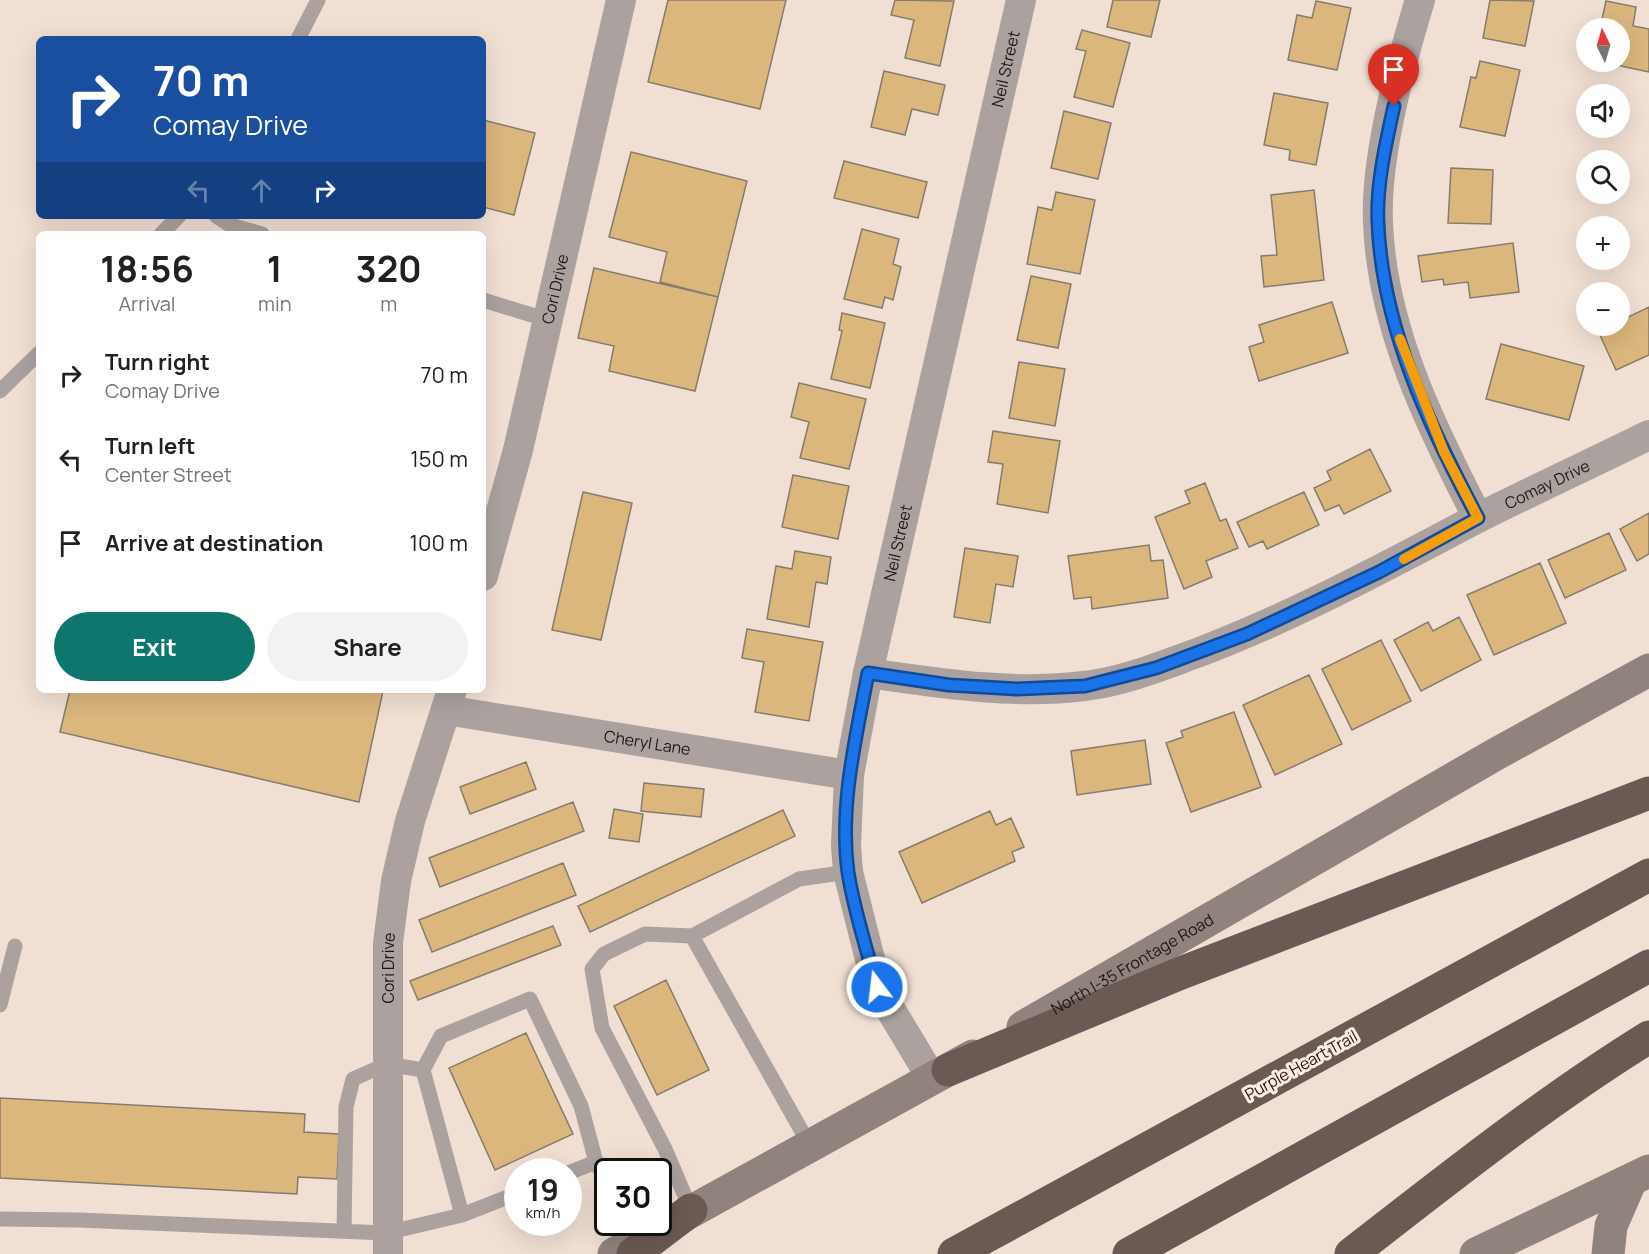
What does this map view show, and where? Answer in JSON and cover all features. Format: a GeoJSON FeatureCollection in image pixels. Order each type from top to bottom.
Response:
{"type":"FeatureCollection","features":[{"type":"Feature","properties":{"kind":"highway"},"geometry":{"type":"LineString","coordinates":[[940,1074],[1181,973],[1649,793]]}},
{"type":"Feature","properties":{"kind":"highway","name":"Purple Heart Trail"},"geometry":{"type":"LineString","coordinates":[[954,1254],[1649,875]]}},
{"type":"Feature","properties":{"kind":"highway"},"geometry":{"type":"LineString","coordinates":[[1129,1254],[1649,966]]}},
{"type":"Feature","properties":{"kind":"highway"},"geometry":{"type":"LineString","coordinates":[[1351,1254],[1476,1156],[1649,1037]]}},
{"type":"Feature","properties":{"kind":"highway"},"geometry":{"type":"LineString","coordinates":[[627,1243],[691,1210]]}},
{"type":"Feature","properties":{"kind":"main road","name":"North I-35 Frontage Road"},"geometry":{"type":"LineString","coordinates":[[691,1210],[940,1074],[1496,754],[1649,670]]}},
{"type":"Feature","properties":{"kind":"main road"},"geometry":{"type":"LineString","coordinates":[[1476,1254],[1640,1175]]}},
{"type":"Feature","properties":{"kind":"main road"},"geometry":{"type":"LineString","coordinates":[[1608,1254],[1611,1226],[1640,1175]]}},
{"type":"Feature","properties":{"kind":"street","name":"Cori Drive"},"geometry":{"type":"LineString","coordinates":[[486,565],[518,450],[621,0]]}},
{"type":"Feature","properties":{"kind":"street","name":"Neil Street"},"geometry":{"type":"LineString","coordinates":[[940,1074],[877,987],[848,872],[846,846],[849,775],[868,673],[1021,0]]}},
{"type":"Feature","properties":{"kind":"street"},"geometry":{"type":"LineString","coordinates":[[1420,0],[1408,41],[1384,149],[1378,221],[1382,270],[1393,319],[1410,367],[1444,452],[1478,518]]}},
{"type":"Feature","properties":{"kind":"street","name":"Comay Drive"},"geometry":{"type":"LineString","coordinates":[[868,673],[949,685],[1017,689],[1085,686],[1156,668],[1247,634],[1379,572],[1478,518],[1649,435]]}},
{"type":"Feature","properties":{"kind":"street","name":"Cori Drive"},"geometry":{"type":"LineString","coordinates":[[387,1244],[388,943],[396,881],[410,821],[449,700]]}},
{"type":"Feature","properties":{"kind":"street","name":"Cheryl Lane"},"geometry":{"type":"LineString","coordinates":[[449,700],[849,775]]}},
{"type":"Feature","properties":{"kind":"lane"},"geometry":{"type":"LineString","coordinates":[[300,36],[318,0]]}},
{"type":"Feature","properties":{"kind":"lane"},"geometry":{"type":"LineString","coordinates":[[164,231],[176,219]]}},
{"type":"Feature","properties":{"kind":"lane"},"geometry":{"type":"LineString","coordinates":[[221,219],[230,225],[251,231]]}},
{"type":"Feature","properties":{"kind":"lane"},"geometry":{"type":"LineString","coordinates":[[486,301],[548,320]]}},
{"type":"Feature","properties":{"kind":"lane"},"geometry":{"type":"LineString","coordinates":[[0,391],[36,356]]}},
{"type":"Feature","properties":{"kind":"lane"},"geometry":{"type":"LineString","coordinates":[[691,1210],[665,1149],[602,1028],[592,969],[603,954],[645,934],[692,936],[800,879],[848,872]]}},
{"type":"Feature","properties":{"kind":"lane"},"geometry":{"type":"LineString","coordinates":[[692,936],[809,1144]]}},
{"type":"Feature","properties":{"kind":"lane"},"geometry":{"type":"LineString","coordinates":[[0,1005],[15,946]]}},
{"type":"Feature","properties":{"kind":"lane"},"geometry":{"type":"LineString","coordinates":[[462,1215],[423,1070],[441,1036],[530,999],[581,1106],[595,1158]]}},
{"type":"Feature","properties":{"kind":"lane"},"geometry":{"type":"LineString","coordinates":[[344,1231],[346,1107],[353,1079],[387,1064],[423,1070]]}},
{"type":"Feature","properties":{"kind":"lane"},"geometry":{"type":"LineString","coordinates":[[0,1219],[344,1231],[387,1244],[504,1198]]}},
{"type":"Feature","properties":{"kind":"building"},"geometry":{"type":"Polygon","coordinates":[[[668,0],[786,0],[760,109],[648,82],[668,0]]]}},
{"type":"Feature","properties":{"kind":"building"},"geometry":{"type":"Polygon","coordinates":[[[895,0],[954,1],[940,66],[905,58],[914,20],[891,15],[895,0]]]}},
{"type":"Feature","properties":{"kind":"building"},"geometry":{"type":"Polygon","coordinates":[[[1113,0],[1160,0],[1151,37],[1107,27],[1113,0]]]}},
{"type":"Feature","properties":{"kind":"building"},"geometry":{"type":"Polygon","coordinates":[[[1490,0],[1534,1],[1525,46],[1483,38],[1490,0]]]}},
{"type":"Feature","properties":{"kind":"building"},"geometry":{"type":"Polygon","coordinates":[[[1316,1],[1351,8],[1337,70],[1288,60],[1297,15],[1312,18],[1316,1]]]}},
{"type":"Feature","properties":{"kind":"building"},"geometry":{"type":"Polygon","coordinates":[[[1606,1],[1636,7],[1633,26],[1649,29],[1649,72],[1630,68],[1630,18],[1602,18],[1606,1]]]}},
{"type":"Feature","properties":{"kind":"building"},"geometry":{"type":"Polygon","coordinates":[[[1082,30],[1130,43],[1113,107],[1074,97],[1086,51],[1076,49],[1082,30]]]}},
{"type":"Feature","properties":{"kind":"building"},"geometry":{"type":"Polygon","coordinates":[[[1480,61],[1520,70],[1505,136],[1460,127],[1471,77],[1476,78],[1480,61]]]}},
{"type":"Feature","properties":{"kind":"building"},"geometry":{"type":"Polygon","coordinates":[[[884,71],[945,85],[938,115],[912,109],[905,135],[871,127],[884,71]]]}},
{"type":"Feature","properties":{"kind":"building"},"geometry":{"type":"Polygon","coordinates":[[[1274,93],[1328,103],[1316,165],[1289,160],[1290,150],[1264,145],[1274,93]]]}},
{"type":"Feature","properties":{"kind":"building"},"geometry":{"type":"Polygon","coordinates":[[[1064,111],[1111,123],[1098,179],[1051,168],[1064,111]]]}},
{"type":"Feature","properties":{"kind":"building"},"geometry":{"type":"Polygon","coordinates":[[[486,121],[535,133],[514,215],[486,208],[486,121]]]}},
{"type":"Feature","properties":{"kind":"building"},"geometry":{"type":"Polygon","coordinates":[[[631,152],[747,181],[718,297],[660,282],[667,252],[609,237],[631,152]]]}},
{"type":"Feature","properties":{"kind":"building"},"geometry":{"type":"Polygon","coordinates":[[[844,161],[927,182],[918,218],[834,198],[844,161]]]}},
{"type":"Feature","properties":{"kind":"building"},"geometry":{"type":"Polygon","coordinates":[[[1451,168],[1493,170],[1491,224],[1448,223],[1451,168]]]}},
{"type":"Feature","properties":{"kind":"building"},"geometry":{"type":"Polygon","coordinates":[[[1314,190],[1324,280],[1264,287],[1261,256],[1277,255],[1271,195],[1314,190]]]}},
{"type":"Feature","properties":{"kind":"building"},"geometry":{"type":"Polygon","coordinates":[[[1056,192],[1095,200],[1080,274],[1027,264],[1038,207],[1052,210],[1056,192]]]}},
{"type":"Feature","properties":{"kind":"building"},"geometry":{"type":"Polygon","coordinates":[[[862,229],[899,239],[893,264],[901,267],[893,300],[885,297],[882,308],[844,299],[862,229]]]}},
{"type":"Feature","properties":{"kind":"building"},"geometry":{"type":"Polygon","coordinates":[[[1513,243],[1519,292],[1470,298],[1468,282],[1444,285],[1443,279],[1422,282],[1418,256],[1513,243]]]}},
{"type":"Feature","properties":{"kind":"building"},"geometry":{"type":"Polygon","coordinates":[[[594,268],[718,297],[695,391],[609,371],[614,346],[578,338],[594,268]]]}},
{"type":"Feature","properties":{"kind":"building"},"geometry":{"type":"Polygon","coordinates":[[[1031,276],[1071,284],[1058,348],[1017,340],[1031,276]]]}},
{"type":"Feature","properties":{"kind":"building"},"geometry":{"type":"Polygon","coordinates":[[[1332,302],[1348,353],[1259,381],[1249,347],[1264,342],[1259,325],[1332,302]]]}},
{"type":"Feature","properties":{"kind":"building"},"geometry":{"type":"Polygon","coordinates":[[[1649,307],[1649,355],[1616,370],[1600,336],[1630,336],[1630,316],[1649,307]]]}},
{"type":"Feature","properties":{"kind":"building"},"geometry":{"type":"Polygon","coordinates":[[[842,313],[885,323],[870,388],[831,379],[842,331],[839,330],[842,313]]]}},
{"type":"Feature","properties":{"kind":"building"},"geometry":{"type":"Polygon","coordinates":[[[1501,344],[1584,366],[1569,420],[1486,399],[1501,344]]]}},
{"type":"Feature","properties":{"kind":"building"},"geometry":{"type":"Polygon","coordinates":[[[1019,362],[1065,369],[1055,426],[1009,418],[1019,362]]]}},
{"type":"Feature","properties":{"kind":"building"},"geometry":{"type":"Polygon","coordinates":[[[799,383],[866,399],[849,469],[800,458],[809,422],[791,417],[799,383]]]}},
{"type":"Feature","properties":{"kind":"building"},"geometry":{"type":"Polygon","coordinates":[[[993,431],[1060,441],[1048,513],[997,504],[1003,464],[988,462],[993,431]]]}},
{"type":"Feature","properties":{"kind":"building"},"geometry":{"type":"Polygon","coordinates":[[[1370,449],[1391,491],[1344,514],[1339,505],[1325,511],[1314,488],[1331,480],[1327,471],[1370,449]]]}},
{"type":"Feature","properties":{"kind":"building"},"geometry":{"type":"Polygon","coordinates":[[[793,475],[849,486],[838,539],[782,527],[793,475]]]}},
{"type":"Feature","properties":{"kind":"building"},"geometry":{"type":"Polygon","coordinates":[[[1205,483],[1220,521],[1226,519],[1238,548],[1206,561],[1212,577],[1184,589],[1155,517],[1190,503],[1185,491],[1205,483]]]}},
{"type":"Feature","properties":{"kind":"building"},"geometry":{"type":"Polygon","coordinates":[[[583,492],[632,503],[601,640],[552,630],[583,492]]]}},
{"type":"Feature","properties":{"kind":"building"},"geometry":{"type":"Polygon","coordinates":[[[1304,492],[1319,525],[1267,549],[1263,541],[1249,547],[1237,522],[1304,492]]]}},
{"type":"Feature","properties":{"kind":"building"},"geometry":{"type":"Polygon","coordinates":[[[1649,513],[1649,554],[1637,561],[1620,529],[1649,513]]]}},
{"type":"Feature","properties":{"kind":"building"},"geometry":{"type":"Polygon","coordinates":[[[1609,533],[1626,570],[1565,598],[1548,560],[1609,533]]]}},
{"type":"Feature","properties":{"kind":"building"},"geometry":{"type":"Polygon","coordinates":[[[1149,545],[1151,561],[1163,560],[1168,598],[1092,609],[1091,597],[1074,599],[1068,556],[1149,545]]]}},
{"type":"Feature","properties":{"kind":"building"},"geometry":{"type":"Polygon","coordinates":[[[965,548],[1018,556],[1013,587],[996,584],[990,623],[954,617],[965,548]]]}},
{"type":"Feature","properties":{"kind":"building"},"geometry":{"type":"Polygon","coordinates":[[[795,551],[831,557],[827,584],[816,582],[809,627],[767,619],[776,566],[792,569],[795,551]]]}},
{"type":"Feature","properties":{"kind":"building"},"geometry":{"type":"Polygon","coordinates":[[[1540,563],[1566,623],[1494,655],[1467,595],[1540,563]]]}},
{"type":"Feature","properties":{"kind":"building"},"geometry":{"type":"Polygon","coordinates":[[[1459,617],[1481,660],[1421,691],[1394,640],[1428,622],[1433,631],[1459,617]]]}},
{"type":"Feature","properties":{"kind":"building"},"geometry":{"type":"Polygon","coordinates":[[[747,629],[823,642],[809,721],[755,712],[764,662],[742,658],[747,629]]]}},
{"type":"Feature","properties":{"kind":"building"},"geometry":{"type":"Polygon","coordinates":[[[1381,640],[1411,701],[1352,730],[1322,669],[1381,640]]]}},
{"type":"Feature","properties":{"kind":"building"},"geometry":{"type":"Polygon","coordinates":[[[1309,675],[1342,744],[1275,775],[1243,705],[1309,675]]]}},
{"type":"Feature","properties":{"kind":"building"},"geometry":{"type":"Polygon","coordinates":[[[69,693],[383,693],[359,802],[60,732],[69,693]]]}},
{"type":"Feature","properties":{"kind":"building"},"geometry":{"type":"Polygon","coordinates":[[[1234,712],[1261,787],[1191,812],[1166,743],[1183,737],[1181,731],[1234,712]]]}},
{"type":"Feature","properties":{"kind":"building"},"geometry":{"type":"Polygon","coordinates":[[[1145,740],[1151,784],[1077,795],[1071,751],[1145,740]]]}},
{"type":"Feature","properties":{"kind":"building"},"geometry":{"type":"Polygon","coordinates":[[[526,762],[536,789],[470,814],[460,787],[526,762]]]}},
{"type":"Feature","properties":{"kind":"building"},"geometry":{"type":"Polygon","coordinates":[[[644,783],[704,789],[701,817],[641,811],[644,783]]]}},
{"type":"Feature","properties":{"kind":"building"},"geometry":{"type":"Polygon","coordinates":[[[573,802],[584,831],[440,887],[429,858],[573,802]]]}},
{"type":"Feature","properties":{"kind":"building"},"geometry":{"type":"Polygon","coordinates":[[[614,809],[643,814],[639,842],[609,838],[614,809]]]}},
{"type":"Feature","properties":{"kind":"building"},"geometry":{"type":"Polygon","coordinates":[[[783,810],[795,836],[590,932],[578,906],[783,810]]]}},
{"type":"Feature","properties":{"kind":"building"},"geometry":{"type":"Polygon","coordinates":[[[990,811],[996,825],[1011,818],[1024,847],[1012,852],[1015,861],[922,903],[899,852],[990,811]]]}},
{"type":"Feature","properties":{"kind":"building"},"geometry":{"type":"Polygon","coordinates":[[[563,863],[576,895],[432,952],[419,920],[563,863]]]}},
{"type":"Feature","properties":{"kind":"building"},"geometry":{"type":"Polygon","coordinates":[[[553,926],[561,945],[418,1000],[410,981],[553,926]]]}},
{"type":"Feature","properties":{"kind":"building"},"geometry":{"type":"Polygon","coordinates":[[[666,980],[709,1070],[657,1095],[614,1006],[666,980]]]}},
{"type":"Feature","properties":{"kind":"building"},"geometry":{"type":"Polygon","coordinates":[[[526,1033],[573,1134],[521,1158],[504,1158],[504,1166],[495,1170],[449,1068],[526,1033]]]}},
{"type":"Feature","properties":{"kind":"building"},"geometry":{"type":"Polygon","coordinates":[[[0,1098],[305,1114],[304,1132],[339,1134],[337,1179],[298,1177],[297,1194],[0,1178],[0,1098]]]}},
{"type":"Feature","properties":{"kind":"slow traffic"},"geometry":{"type":"LineString","coordinates":[[1400,339],[1444,452],[1478,518],[1404,559]]}},
{"type":"Feature","properties":{"kind":"route"},"geometry":{"type":"LineString","coordinates":[[877,987],[853,899],[846,846],[849,775],[868,673],[949,685],[1017,689],[1085,686],[1156,668],[1247,634],[1379,572],[1478,518],[1444,452],[1410,367],[1393,319],[1382,270],[1378,221],[1384,149],[1394,106]]}}]}
